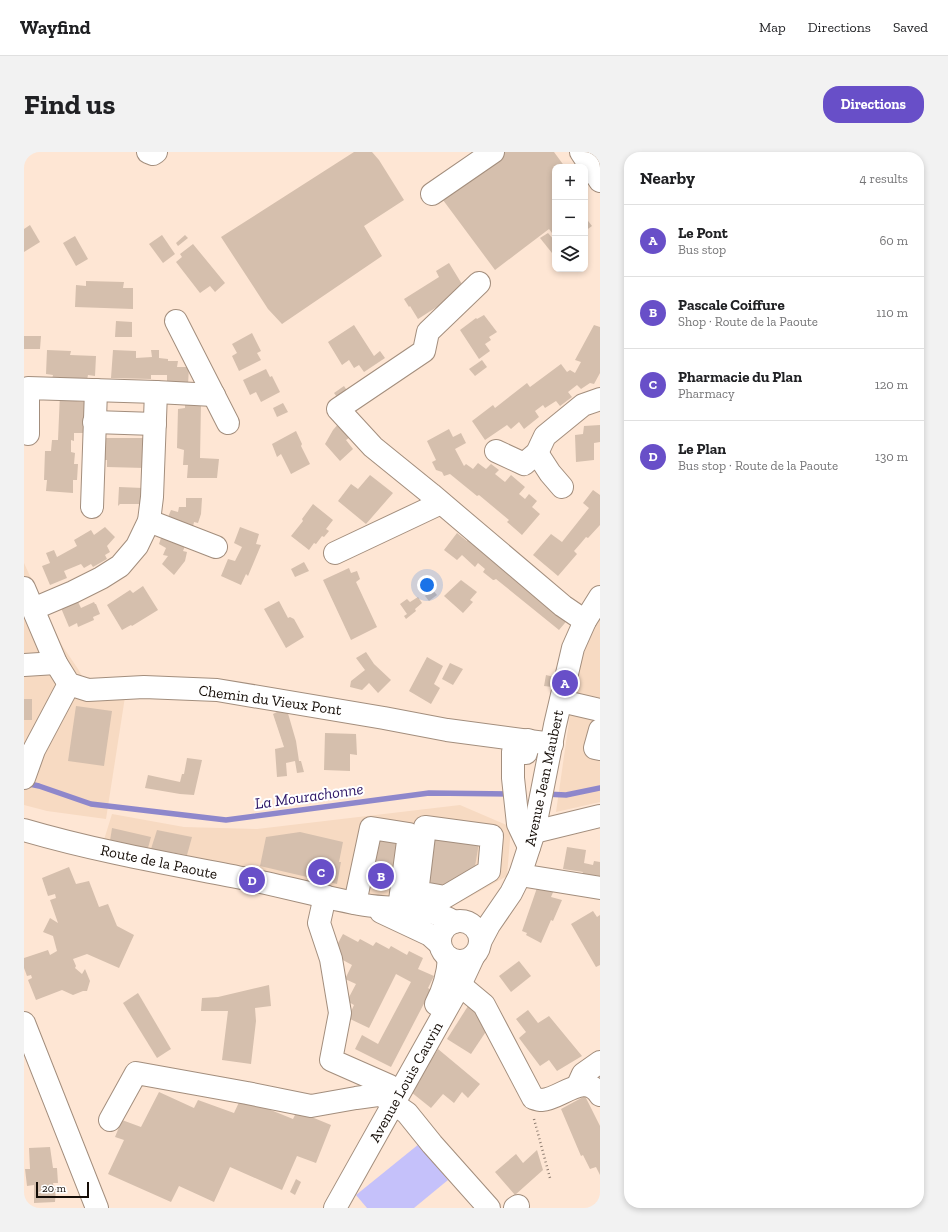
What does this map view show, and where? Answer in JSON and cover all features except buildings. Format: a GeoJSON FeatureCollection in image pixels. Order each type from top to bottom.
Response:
{"type":"FeatureCollection","features":[{"type":"Feature","properties":{"kind":"street"},"geometry":{"type":"LineString","coordinates":[[148,152],[153,154],[156,152]]}},
{"type":"Feature","properties":{"kind":"street"},"geometry":{"type":"LineString","coordinates":[[432,194],[493,152]]}},
{"type":"Feature","properties":{"kind":"street"},"geometry":{"type":"LineString","coordinates":[[581,152],[600,181]]}},
{"type":"Feature","properties":{"kind":"street"},"geometry":{"type":"LineString","coordinates":[[479,282],[428,332],[424,351],[338,409],[373,447],[442,503],[563,606],[585,621]]}},
{"type":"Feature","properties":{"kind":"street"},"geometry":{"type":"LineString","coordinates":[[176,321],[228,423]]}},
{"type":"Feature","properties":{"kind":"street"},"geometry":{"type":"LineString","coordinates":[[28,434],[28,388],[214,395]]}},
{"type":"Feature","properties":{"kind":"street"},"geometry":{"type":"LineString","coordinates":[[92,507],[96,390]]}},
{"type":"Feature","properties":{"kind":"street"},"geometry":{"type":"LineString","coordinates":[[33,609],[101,578],[120,566],[137,546],[149,521],[152,497],[156,392]]}},
{"type":"Feature","properties":{"kind":"street"},"geometry":{"type":"LineString","coordinates":[[496,451],[524,464],[537,453],[545,436],[583,405],[600,399]]}},
{"type":"Feature","properties":{"kind":"street"},"geometry":{"type":"LineString","coordinates":[[94,422],[155,424]]}},
{"type":"Feature","properties":{"kind":"street"},"geometry":{"type":"LineString","coordinates":[[537,453],[550,473],[562,487]]}},
{"type":"Feature","properties":{"kind":"street"},"geometry":{"type":"LineString","coordinates":[[336,553],[442,503]]}},
{"type":"Feature","properties":{"kind":"street"},"geometry":{"type":"LineString","coordinates":[[149,521],[216,547]]}},
{"type":"Feature","properties":{"kind":"street"},"geometry":{"type":"LineString","coordinates":[[24,588],[56,663],[70,684],[34,750],[24,778]]}},
{"type":"Feature","properties":{"kind":"street","name":"Avenue Jean Maubert"},"geometry":{"type":"LineString","coordinates":[[477,949],[489,926],[516,884],[550,752],[573,648],[585,621],[600,597]]}},
{"type":"Feature","properties":{"kind":"street"},"geometry":{"type":"LineString","coordinates":[[24,665],[56,663]]}},
{"type":"Feature","properties":{"kind":"street","name":"Chemin du Vieux Pont"},"geometry":{"type":"LineString","coordinates":[[70,684],[88,690],[144,687],[218,690],[447,730],[528,740],[550,752]]}},
{"type":"Feature","properties":{"kind":"street"},"geometry":{"type":"LineString","coordinates":[[561,701],[600,710]]}},
{"type":"Feature","properties":{"kind":"street"},"geometry":{"type":"LineString","coordinates":[[600,730],[595,748],[600,749]]}},
{"type":"Feature","properties":{"kind":"street"},"geometry":{"type":"LineString","coordinates":[[528,740],[526,753],[513,752],[514,778],[530,829],[600,816]]}},
{"type":"Feature","properties":{"kind":"street"},"geometry":{"type":"LineString","coordinates":[[360,904],[371,828],[409,834],[410,903]]}},
{"type":"Feature","properties":{"kind":"street","name":"Route de la Paoute"},"geometry":{"type":"LineString","coordinates":[[24,830],[50,838],[117,853],[360,904],[399,919],[430,935],[449,966],[484,1005],[533,1098],[536,1099]]}},
{"type":"Feature","properties":{"kind":"street"},"geometry":{"type":"LineString","coordinates":[[459,921],[474,926],[478,931],[477,949],[469,959],[456,961],[449,966],[440,939],[448,924],[459,921],[516,884],[600,888]]}},
{"type":"Feature","properties":{"kind":"street"},"geometry":{"type":"LineString","coordinates":[[325,896],[319,924],[331,959],[340,1013],[331,1060],[388,1095],[407,1113],[432,1144],[489,1208]]}},
{"type":"Feature","properties":{"kind":"street","name":"Route de la Paoute"},"geometry":{"type":"LineString","coordinates":[[360,904],[410,903],[459,921]]}},
{"type":"Feature","properties":{"kind":"street","name":"Avenue Louis Cauvin"},"geometry":{"type":"LineString","coordinates":[[335,1208],[388,1095],[443,991],[449,966]]}},
{"type":"Feature","properties":{"kind":"street"},"geometry":{"type":"LineString","coordinates":[[24,1023],[97,1208]]}},
{"type":"Feature","properties":{"kind":"street"},"geometry":{"type":"LineString","coordinates":[[536,1099],[542,1100],[552,1098],[592,1086],[583,1074],[600,1062]]}},
{"type":"Feature","properties":{"kind":"street"},"geometry":{"type":"LineString","coordinates":[[110,1120],[136,1073],[311,1106],[356,1098],[388,1095]]}},
{"type":"Feature","properties":{"kind":"street","name":"Avenue Louis Cauvin"},"geometry":{"type":"LineString","coordinates":[[320,1208],[388,1095]]}},
{"type":"Feature","properties":{"kind":"path"},"geometry":{"type":"LineString","coordinates":[[536,1099],[531,1109],[550,1178]]}},
{"type":"Feature","properties":{"kind":"shaded area"},"geometry":{"type":"Polygon","coordinates":[[[24,563],[61,644],[85,681],[127,684],[106,819],[47,811],[24,805],[24,563]]]}},
{"type":"Feature","properties":{"kind":"shaded area"},"geometry":{"type":"Polygon","coordinates":[[[600,619],[600,802],[556,812],[576,673],[594,627],[600,619]]]}},
{"type":"Feature","properties":{"kind":"shaded area"},"geometry":{"type":"Polygon","coordinates":[[[460,805],[511,827],[507,876],[448,909],[255,874],[103,843],[112,814],[184,827],[257,829],[460,805]]]}},
{"type":"Feature","properties":{"kind":"shaded area"},"geometry":{"type":"Polygon","coordinates":[[[419,1144],[448,1180],[414,1208],[367,1208],[356,1195],[419,1144]]]}},
{"type":"Feature","properties":{"kind":"waterway","name":"La Mourachonne"},"geometry":{"type":"LineString","coordinates":[[25,783],[39,786],[91,804],[226,820],[429,793],[510,794]]}},
{"type":"Feature","properties":{"kind":"waterway","name":"La Mourachonne"},"geometry":{"type":"LineString","coordinates":[[545,794],[566,795],[600,788]]}},
{"type":"Feature","properties":{"kind":"place","name":"Le Pont"},"geometry":{"type":"Point","coordinates":[565,683]}},
{"type":"Feature","properties":{"kind":"place","name":"Pharmacie du Plan"},"geometry":{"type":"Point","coordinates":[321,872]}},
{"type":"Feature","properties":{"kind":"place","name":"Pascale Coiffure"},"geometry":{"type":"Point","coordinates":[381,876]}},
{"type":"Feature","properties":{"kind":"place","name":"Le Plan"},"geometry":{"type":"Point","coordinates":[252,880]}}]}
